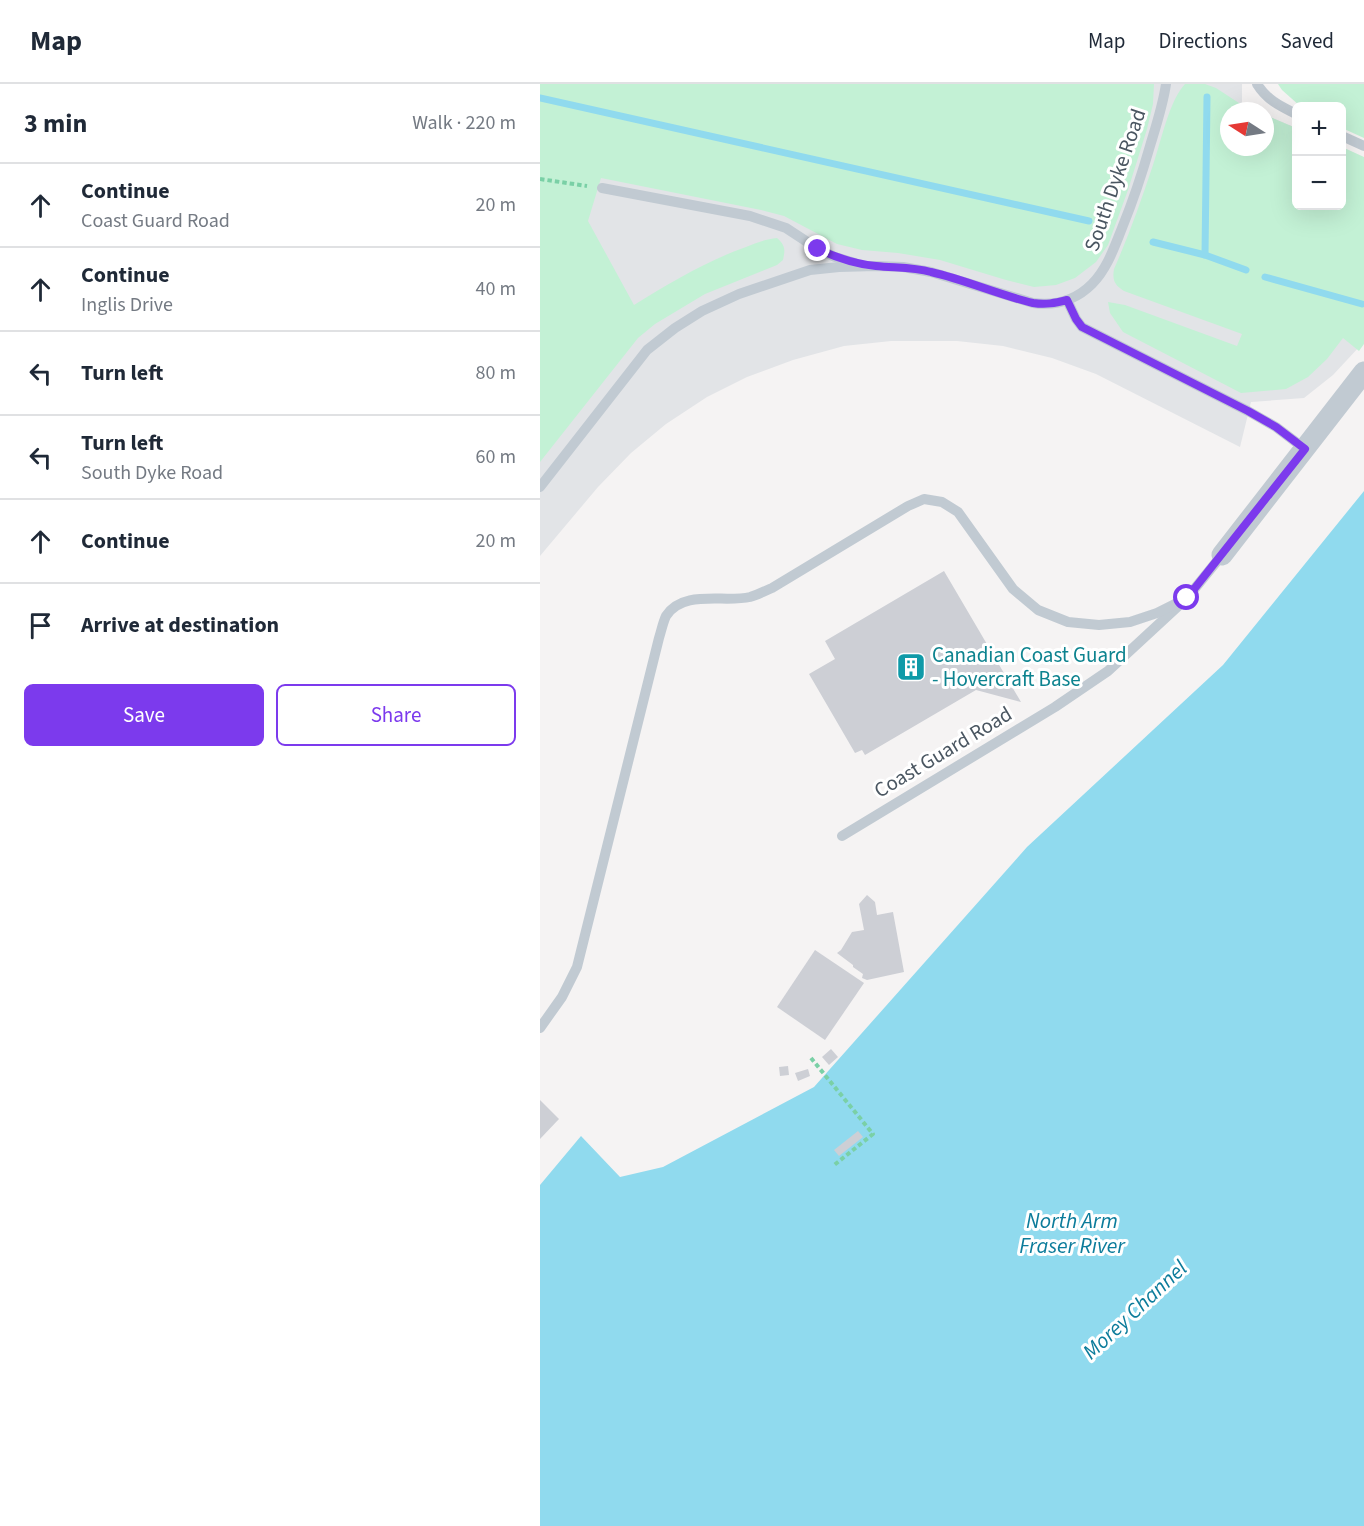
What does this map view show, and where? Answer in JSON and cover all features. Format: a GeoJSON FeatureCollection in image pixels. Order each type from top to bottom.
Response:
{"type":"FeatureCollection","features":[{"type":"Feature","properties":{"kind":"street"},"geometry":{"type":"LineString","coordinates":[[1222,555],[1364,372]]}},
{"type":"Feature","properties":{"kind":"lane","name":"South Dyke Road"},"geometry":{"type":"LineString","coordinates":[[540,487],[647,350],[702,311],[739,294],[810,270],[876,266],[903,267],[930,272],[1033,303],[1054,303],[1080,294],[1101,274],[1108,262],[1136,194],[1166,84]]}},
{"type":"Feature","properties":{"kind":"lane"},"geometry":{"type":"LineString","coordinates":[[1257,84],[1270,100],[1292,112]]}},
{"type":"Feature","properties":{"kind":"lane"},"geometry":{"type":"LineString","coordinates":[[1346,138],[1364,146]]}},
{"type":"Feature","properties":{"kind":"lane"},"geometry":{"type":"LineString","coordinates":[[602,188],[750,216],[786,228],[835,257],[876,266]]}},
{"type":"Feature","properties":{"kind":"lane"},"geometry":{"type":"LineString","coordinates":[[1067,300],[1082,327],[1248,411],[1276,427],[1305,449]]}},
{"type":"Feature","properties":{"kind":"lane"},"geometry":{"type":"LineString","coordinates":[[540,1028],[562,997],[577,967],[659,639],[667,616],[681,603],[697,599],[752,597],[772,588],[908,506],[924,499],[942,502],[958,512],[1013,589],[1038,610],[1068,622],[1099,625],[1130,622],[1157,613],[1187,598]]}},
{"type":"Feature","properties":{"kind":"lane","name":"Coast Guard Road"},"geometry":{"type":"LineString","coordinates":[[842,836],[1055,707],[1108,671],[1187,598],[1222,555]]}},
{"type":"Feature","properties":{"kind":"path"},"geometry":{"type":"LineString","coordinates":[[540,179],[602,188]]}},
{"type":"Feature","properties":{"kind":"path"},"geometry":{"type":"LineString","coordinates":[[812,1059],[873,1134],[833,1166]]}},
{"type":"Feature","properties":{"kind":"shaded area"},"geometry":{"type":"Polygon","coordinates":[[[540,84],[1242,84],[1242,102],[1220,102],[1220,156],[1274,156],[1274,119],[1292,126],[1292,210],[1346,210],[1346,149],[1364,158],[1360,346],[1333,375],[1304,398],[1251,402],[1240,447],[1096,374],[1052,358],[1003,346],[957,341],[891,341],[844,346],[793,360],[747,377],[707,397],[666,424],[631,453],[598,487],[540,556],[540,84]]]}},
{"type":"Feature","properties":{"kind":"green space"},"geometry":{"type":"Polygon","coordinates":[[[540,84],[1154,84],[1153,104],[1147,129],[1108,245],[1096,262],[1075,278],[1056,285],[1034,287],[940,260],[862,250],[837,244],[784,216],[601,178],[588,221],[634,305],[702,266],[761,241],[777,238],[784,248],[783,260],[777,265],[705,294],[655,324],[638,338],[540,462],[540,84]]]}},
{"type":"Feature","properties":{"kind":"green space"},"geometry":{"type":"Polygon","coordinates":[[[1185,84],[1205,84],[1216,88],[1237,102],[1220,102],[1220,156],[1274,156],[1274,119],[1292,126],[1292,210],[1346,210],[1346,149],[1364,157],[1364,344],[1359,351],[1343,338],[1327,359],[1308,377],[1286,389],[1241,393],[1123,332],[1110,313],[1108,302],[1125,305],[1237,346],[1242,334],[1124,291],[1116,285],[1113,277],[1179,91],[1185,84]]]}},
{"type":"Feature","properties":{"kind":"green space"},"geometry":{"type":"Polygon","coordinates":[[[1278,84],[1364,84],[1364,138],[1346,130],[1346,102],[1296,102],[1278,84]]]}},
{"type":"Feature","properties":{"kind":"water","name":"North Arm Fraser River"},"geometry":{"type":"Polygon","coordinates":[[[1364,491],[1364,1526],[540,1526],[540,1185],[581,1136],[620,1177],[663,1167],[814,1087],[1027,847],[1223,665],[1364,491]]]}},
{"type":"Feature","properties":{"kind":"building","name":"Canadian Coast Guard - Hovercraft Base"},"geometry":{"type":"Polygon","coordinates":[[[944,571],[1021,702],[976,690],[865,755],[862,750],[855,753],[809,674],[835,659],[825,641],[944,571]]]}},
{"type":"Feature","properties":{"kind":"building"},"geometry":{"type":"Polygon","coordinates":[[[867,895],[875,902],[877,915],[893,912],[904,972],[867,980],[862,978],[863,974],[837,953],[852,932],[864,930],[859,904],[867,895]]]}},
{"type":"Feature","properties":{"kind":"building"},"geometry":{"type":"Polygon","coordinates":[[[815,950],[864,983],[825,1040],[777,1007],[815,950]]]}},
{"type":"Feature","properties":{"kind":"building"},"geometry":{"type":"Polygon","coordinates":[[[831,1049],[838,1057],[829,1065],[822,1057],[831,1049]]]}},
{"type":"Feature","properties":{"kind":"building"},"geometry":{"type":"Polygon","coordinates":[[[788,1066],[789,1075],[780,1076],[779,1067],[788,1066]]]}},
{"type":"Feature","properties":{"kind":"building"},"geometry":{"type":"Polygon","coordinates":[[[808,1069],[810,1076],[798,1081],[795,1073],[808,1069]]]}},
{"type":"Feature","properties":{"kind":"building"},"geometry":{"type":"Polygon","coordinates":[[[540,1100],[559,1119],[540,1139],[540,1100]]]}},
{"type":"Feature","properties":{"kind":"building"},"geometry":{"type":"Polygon","coordinates":[[[858,1131],[863,1137],[839,1156],[834,1150],[858,1131]]]}},
{"type":"Feature","properties":{"kind":"waterway"},"geometry":{"type":"LineString","coordinates":[[1205,255],[1207,97]]}},
{"type":"Feature","properties":{"kind":"waterway"},"geometry":{"type":"LineString","coordinates":[[540,98],[1089,221]]}},
{"type":"Feature","properties":{"kind":"waterway"},"geometry":{"type":"LineString","coordinates":[[1153,242],[1205,255],[1246,270]]}},
{"type":"Feature","properties":{"kind":"waterway"},"geometry":{"type":"LineString","coordinates":[[1265,277],[1362,304]]}},
{"type":"Feature","properties":{"kind":"place","name":"Canadian Coast Guard - Hovercraft Base"},"geometry":{"type":"Point","coordinates":[911,667]}},
{"type":"Feature","properties":{"kind":"route"},"geometry":{"type":"LineString","coordinates":[[818,249],[854,262],[930,272],[1033,303],[1044,304],[1067,300],[1072,313],[1082,327],[1248,411],[1276,427],[1305,449],[1187,598]]}},
{"type":"Feature","properties":{"kind":"water label","name":"Morey Channel"},"geometry":{"type":"Point","coordinates":[1135,1310]}}]}
